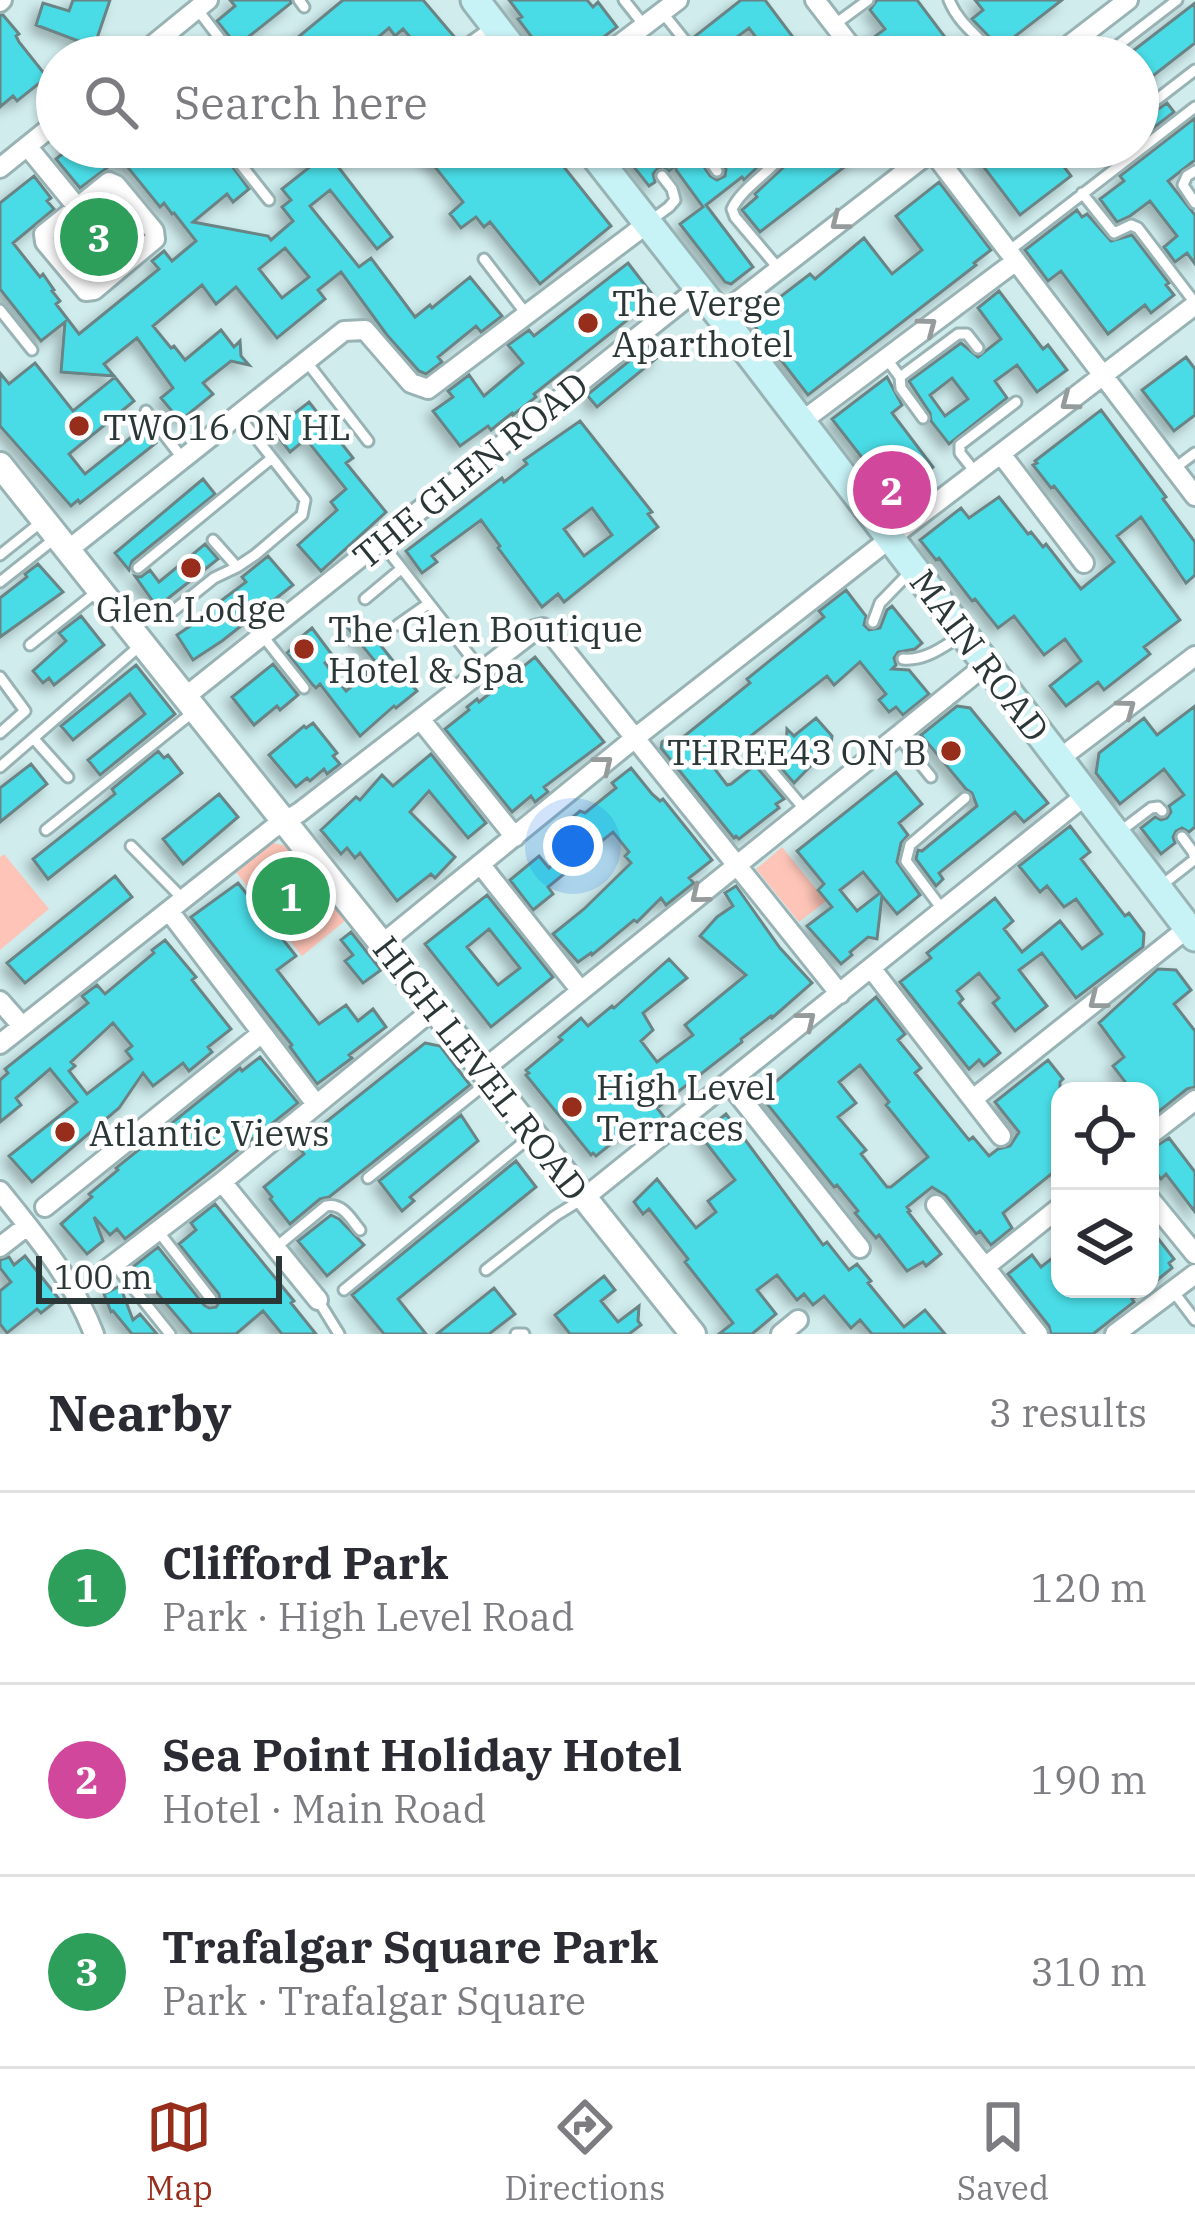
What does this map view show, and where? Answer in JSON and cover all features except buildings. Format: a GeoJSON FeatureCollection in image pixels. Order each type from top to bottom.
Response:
{"type":"FeatureCollection","features":[{"type":"Feature","properties":{"kind":"main road"},"geometry":{"type":"LineString","coordinates":[[475,0],[503,36]]}},
{"type":"Feature","properties":{"kind":"main road","name":"MAIN ROAD"},"geometry":{"type":"LineString","coordinates":[[605,168],[1192,932]]}},
{"type":"Feature","properties":{"kind":"street"},"geometry":{"type":"LineString","coordinates":[[815,0],[842,36]]}},
{"type":"Feature","properties":{"kind":"street"},"geometry":{"type":"LineString","coordinates":[[1081,36],[1128,0]]}},
{"type":"Feature","properties":{"kind":"street"},"geometry":{"type":"LineString","coordinates":[[165,36],[194,6]]}},
{"type":"Feature","properties":{"kind":"street"},"geometry":{"type":"LineString","coordinates":[[638,36],[644,25],[670,6]]}},
{"type":"Feature","properties":{"kind":"street"},"geometry":{"type":"LineString","coordinates":[[0,168],[36,139]]}},
{"type":"Feature","properties":{"kind":"street"},"geometry":{"type":"LineString","coordinates":[[27,146],[36,157]]}},
{"type":"Feature","properties":{"kind":"street"},"geometry":{"type":"LineString","coordinates":[[45,168],[77,207]]}},
{"type":"Feature","properties":{"kind":"street"},"geometry":{"type":"LineString","coordinates":[[720,315],[907,168]]}},
{"type":"Feature","properties":{"kind":"street"},"geometry":{"type":"LineString","coordinates":[[947,168],[1195,496]]}},
{"type":"Feature","properties":{"kind":"street"},"geometry":{"type":"LineString","coordinates":[[113,182],[155,235],[153,242],[90,291],[83,289],[44,238],[46,231],[77,207],[113,182]]}},
{"type":"Feature","properties":{"kind":"street"},"geometry":{"type":"LineString","coordinates":[[56,536],[183,459],[344,332],[365,330],[411,383],[428,389],[648,223]]}},
{"type":"Feature","properties":{"kind":"street"},"geometry":{"type":"LineString","coordinates":[[802,422],[1012,256]]}},
{"type":"Feature","properties":{"kind":"street","name":"THE GLEN ROAD"},"geometry":{"type":"LineString","coordinates":[[190,703],[262,635],[699,288]]}},
{"type":"Feature","properties":{"kind":"street"},"geometry":{"type":"LineString","coordinates":[[382,944],[635,738],[1195,304]]}},
{"type":"Feature","properties":{"kind":"street"},"geometry":{"type":"LineString","coordinates":[[1001,454],[1084,563]]}},
{"type":"Feature","properties":{"kind":"street","name":"HIGH LEVEL ROAD"},"geometry":{"type":"LineString","coordinates":[[4,478],[286,821],[693,1334]]}},
{"type":"Feature","properties":{"kind":"street"},"geometry":{"type":"LineString","coordinates":[[0,1044],[272,829],[543,628],[840,994]]}},
{"type":"Feature","properties":{"kind":"street"},"geometry":{"type":"LineString","coordinates":[[1059,759],[1195,656]]}},
{"type":"Feature","properties":{"kind":"street"},"geometry":{"type":"LineString","coordinates":[[488,1074],[581,991],[987,664]]}},
{"type":"Feature","properties":{"kind":"street"},"geometry":{"type":"LineString","coordinates":[[420,719],[515,836]]}},
{"type":"Feature","properties":{"kind":"street"},"geometry":{"type":"LineString","coordinates":[[584,1198],[1086,795]]}},
{"type":"Feature","properties":{"kind":"street"},"geometry":{"type":"LineString","coordinates":[[480,864],[581,991]]}},
{"type":"Feature","properties":{"kind":"street"},"geometry":{"type":"LineString","coordinates":[[176,905],[316,1104]]}},
{"type":"Feature","properties":{"kind":"street"},"geometry":{"type":"LineString","coordinates":[[973,1099],[1192,932]]}},
{"type":"Feature","properties":{"kind":"street"},"geometry":{"type":"LineString","coordinates":[[871,968],[1001,1136]]}},
{"type":"Feature","properties":{"kind":"street"},"geometry":{"type":"LineString","coordinates":[[0,1001],[22,1026]]}},
{"type":"Feature","properties":{"kind":"street"},"geometry":{"type":"LineString","coordinates":[[108,1269],[222,1183],[435,1008]]}},
{"type":"Feature","properties":{"kind":"street"},"geometry":{"type":"LineString","coordinates":[[45,1207],[262,1033]]}},
{"type":"Feature","properties":{"kind":"street"},"geometry":{"type":"LineString","coordinates":[[729,1083],[860,1249]]}},
{"type":"Feature","properties":{"kind":"street"},"geometry":{"type":"LineString","coordinates":[[1159,1130],[1192,1109]]}},
{"type":"Feature","properties":{"kind":"street"},"geometry":{"type":"LineString","coordinates":[[222,1183],[318,1300]]}},
{"type":"Feature","properties":{"kind":"street"},"geometry":{"type":"LineString","coordinates":[[0,1191],[69,1280],[94,1334]]}},
{"type":"Feature","properties":{"kind":"street"},"geometry":{"type":"LineString","coordinates":[[936,1205],[1038,1334]]}},
{"type":"Feature","properties":{"kind":"street"},"geometry":{"type":"LineString","coordinates":[[1159,1210],[1195,1254]]}},
{"type":"Feature","properties":{"kind":"street"},"geometry":{"type":"LineString","coordinates":[[985,1267],[1051,1214]]}},
{"type":"Feature","properties":{"kind":"street"},"geometry":{"type":"LineString","coordinates":[[0,1247],[28,1226]]}},
{"type":"Feature","properties":{"kind":"street"},"geometry":{"type":"LineString","coordinates":[[1115,1334],[1195,1274]]}},
{"type":"Feature","properties":{"kind":"street"},"geometry":{"type":"LineString","coordinates":[[781,1334],[798,1320]]}},
{"type":"Feature","properties":{"kind":"lane"},"geometry":{"type":"LineString","coordinates":[[624,0],[644,25]]}},
{"type":"Feature","properties":{"kind":"lane"},"geometry":{"type":"LineString","coordinates":[[949,0],[977,36]]}},
{"type":"Feature","properties":{"kind":"lane"},"geometry":{"type":"LineString","coordinates":[[1130,36],[1177,0]]}},
{"type":"Feature","properties":{"kind":"lane"},"geometry":{"type":"LineString","coordinates":[[834,26],[865,1]]}},
{"type":"Feature","properties":{"kind":"lane"},"geometry":{"type":"LineString","coordinates":[[194,6],[218,36]]}},
{"type":"Feature","properties":{"kind":"lane"},"geometry":{"type":"LineString","coordinates":[[670,6],[686,36]]}},
{"type":"Feature","properties":{"kind":"lane"},"geometry":{"type":"LineString","coordinates":[[479,36],[495,25]]}},
{"type":"Feature","properties":{"kind":"lane"},"geometry":{"type":"LineString","coordinates":[[1159,98],[1195,70]]}},
{"type":"Feature","properties":{"kind":"lane"},"geometry":{"type":"LineString","coordinates":[[1159,135],[1195,107]]}},
{"type":"Feature","properties":{"kind":"lane"},"geometry":{"type":"LineString","coordinates":[[244,168],[269,200]]}},
{"type":"Feature","properties":{"kind":"lane"},"geometry":{"type":"LineString","coordinates":[[771,168],[732,209],[779,269]]}},
{"type":"Feature","properties":{"kind":"lane"},"geometry":{"type":"LineString","coordinates":[[1012,256],[1116,168]]}},
{"type":"Feature","properties":{"kind":"lane"},"geometry":{"type":"LineString","coordinates":[[1195,170],[1183,185],[1195,203]]}},
{"type":"Feature","properties":{"kind":"lane"},"geometry":{"type":"LineString","coordinates":[[648,223],[675,200],[662,176]]}},
{"type":"Feature","properties":{"kind":"lane"},"geometry":{"type":"LineString","coordinates":[[1082,194],[1114,232],[1131,225],[1138,228],[1195,304]]}},
{"type":"Feature","properties":{"kind":"lane"},"geometry":{"type":"LineString","coordinates":[[484,259],[527,315]]}},
{"type":"Feature","properties":{"kind":"lane"},"geometry":{"type":"LineString","coordinates":[[2,318],[32,350]]}},
{"type":"Feature","properties":{"kind":"lane"},"geometry":{"type":"LineString","coordinates":[[900,376],[958,334],[967,334],[978,348]]}},
{"type":"Feature","properties":{"kind":"lane"},"geometry":{"type":"LineString","coordinates":[[886,358],[900,376],[899,386],[923,418]]}},
{"type":"Feature","properties":{"kind":"lane"},"geometry":{"type":"LineString","coordinates":[[306,361],[368,441]]}},
{"type":"Feature","properties":{"kind":"lane"},"geometry":{"type":"LineString","coordinates":[[976,473],[960,453],[960,445],[1016,402]]}},
{"type":"Feature","properties":{"kind":"lane"},"geometry":{"type":"LineString","coordinates":[[146,412],[183,459]]}},
{"type":"Feature","properties":{"kind":"lane"},"geometry":{"type":"LineString","coordinates":[[163,619],[214,578],[237,567],[305,510],[305,500],[238,415]]}},
{"type":"Feature","properties":{"kind":"lane"},"geometry":{"type":"LineString","coordinates":[[1174,469],[1195,453]]}},
{"type":"Feature","properties":{"kind":"lane"},"geometry":{"type":"LineString","coordinates":[[138,568],[272,458]]}},
{"type":"Feature","properties":{"kind":"lane"},"geometry":{"type":"LineString","coordinates":[[0,555],[56,536]]}},
{"type":"Feature","properties":{"kind":"lane"},"geometry":{"type":"LineString","coordinates":[[0,582],[56,536]]}},
{"type":"Feature","properties":{"kind":"lane"},"geometry":{"type":"LineString","coordinates":[[213,540],[237,567]]}},
{"type":"Feature","properties":{"kind":"lane"},"geometry":{"type":"LineString","coordinates":[[381,542],[482,671]]}},
{"type":"Feature","properties":{"kind":"lane"},"geometry":{"type":"LineString","coordinates":[[873,622],[880,603],[914,568]]}},
{"type":"Feature","properties":{"kind":"lane"},"geometry":{"type":"LineString","coordinates":[[364,599],[401,569]]}},
{"type":"Feature","properties":{"kind":"lane"},"geometry":{"type":"LineString","coordinates":[[30,645],[99,590]]}},
{"type":"Feature","properties":{"kind":"lane"},"geometry":{"type":"LineString","coordinates":[[398,625],[428,604]]}},
{"type":"Feature","properties":{"kind":"lane"},"geometry":{"type":"LineString","coordinates":[[903,659],[930,655],[964,634]]}},
{"type":"Feature","properties":{"kind":"lane"},"geometry":{"type":"LineString","coordinates":[[262,635],[304,688]]}},
{"type":"Feature","properties":{"kind":"lane"},"geometry":{"type":"LineString","coordinates":[[0,767],[142,644]]}},
{"type":"Feature","properties":{"kind":"lane"},"geometry":{"type":"LineString","coordinates":[[0,677],[25,711],[0,733]]}},
{"type":"Feature","properties":{"kind":"lane"},"geometry":{"type":"LineString","coordinates":[[46,830],[190,703]]}},
{"type":"Feature","properties":{"kind":"lane"},"geometry":{"type":"LineString","coordinates":[[898,736],[931,777]]}},
{"type":"Feature","properties":{"kind":"lane"},"geometry":{"type":"LineString","coordinates":[[34,739],[68,777]]}},
{"type":"Feature","properties":{"kind":"lane"},"geometry":{"type":"LineString","coordinates":[[756,752],[806,812]]}},
{"type":"Feature","properties":{"kind":"lane"},"geometry":{"type":"LineString","coordinates":[[942,909],[906,862],[906,854],[910,845],[965,798]]}},
{"type":"Feature","properties":{"kind":"lane"},"geometry":{"type":"LineString","coordinates":[[1116,834],[1150,808],[1162,811]]}},
{"type":"Feature","properties":{"kind":"lane"},"geometry":{"type":"LineString","coordinates":[[1158,888],[1195,859],[1182,837]]}},
{"type":"Feature","properties":{"kind":"lane"},"geometry":{"type":"LineString","coordinates":[[131,846],[176,905]]}},
{"type":"Feature","properties":{"kind":"lane"},"geometry":{"type":"LineString","coordinates":[[368,1178],[488,1074]]}},
{"type":"Feature","properties":{"kind":"lane"},"geometry":{"type":"LineString","coordinates":[[344,1290],[534,1133]]}},
{"type":"Feature","properties":{"kind":"lane"},"geometry":{"type":"LineString","coordinates":[[486,1270],[584,1198]]}},
{"type":"Feature","properties":{"kind":"lane"},"geometry":{"type":"LineString","coordinates":[[275,1248],[333,1204],[360,1230]]}},
{"type":"Feature","properties":{"kind":"lane"},"geometry":{"type":"LineString","coordinates":[[158,1231],[211,1299]]}},
{"type":"Feature","properties":{"kind":"lane"},"geometry":{"type":"LineString","coordinates":[[108,1269],[170,1334]]}},
{"type":"Feature","properties":{"kind":"lane"},"geometry":{"type":"LineString","coordinates":[[1173,1291],[1195,1320]]}},
{"type":"Feature","properties":{"kind":"lane"},"geometry":{"type":"LineString","coordinates":[[318,1300],[339,1334]]}},
{"type":"Feature","properties":{"kind":"shaded area"},"geometry":{"type":"Polygon","coordinates":[[[110,191],[146,236],[89,282],[53,237],[110,191]]]}},
{"type":"Feature","properties":{"kind":"shaded area"},"geometry":{"type":"Polygon","coordinates":[[[273,843],[287,846],[346,920],[302,956],[236,872],[273,843]]]}},
{"type":"Feature","properties":{"kind":"shaded area"},"geometry":{"type":"Polygon","coordinates":[[[782,847],[826,901],[799,922],[756,869],[782,847]]]}},
{"type":"Feature","properties":{"kind":"shaded area"},"geometry":{"type":"Polygon","coordinates":[[[4,854],[49,909],[0,950],[0,857],[4,854]]]}},
{"type":"Feature","properties":{"kind":"place","name":"Trafalgar Square Park"},"geometry":{"type":"Point","coordinates":[99,237]}},
{"type":"Feature","properties":{"kind":"place","name":"The Verge Aparthotel"},"geometry":{"type":"Point","coordinates":[588,323]}},
{"type":"Feature","properties":{"kind":"place","name":"TWO16 ON HL"},"geometry":{"type":"Point","coordinates":[79,426]}},
{"type":"Feature","properties":{"kind":"place","name":"Sea Point Holiday Hotel"},"geometry":{"type":"Point","coordinates":[892,490]}},
{"type":"Feature","properties":{"kind":"place","name":"Glen Lodge"},"geometry":{"type":"Point","coordinates":[191,568]}},
{"type":"Feature","properties":{"kind":"place","name":"The Glen Boutique Hotel & Spa"},"geometry":{"type":"Point","coordinates":[304,649]}},
{"type":"Feature","properties":{"kind":"place","name":"THREE43 ON B"},"geometry":{"type":"Point","coordinates":[951,751]}},
{"type":"Feature","properties":{"kind":"place","name":"Clifford Park"},"geometry":{"type":"Point","coordinates":[291,896]}},
{"type":"Feature","properties":{"kind":"place","name":"High Level Terraces"},"geometry":{"type":"Point","coordinates":[572,1107]}},
{"type":"Feature","properties":{"kind":"place","name":"Atlantic Views"},"geometry":{"type":"Point","coordinates":[65,1132]}}]}
